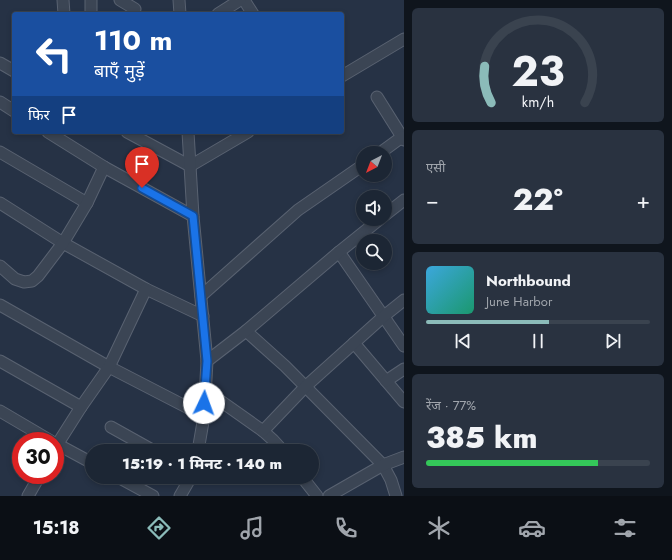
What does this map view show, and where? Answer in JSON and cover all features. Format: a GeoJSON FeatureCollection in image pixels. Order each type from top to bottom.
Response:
{"type":"FeatureCollection","features":[{"type":"Feature","properties":{"kind":"street"},"geometry":{"type":"LineString","coordinates":[[63,0],[64,12]]}},
{"type":"Feature","properties":{"kind":"street"},"geometry":{"type":"LineString","coordinates":[[91,0],[91,12]]}},
{"type":"Feature","properties":{"kind":"street"},"geometry":{"type":"LineString","coordinates":[[120,0],[135,8]]}},
{"type":"Feature","properties":{"kind":"street"},"geometry":{"type":"LineString","coordinates":[[179,0],[180,12]]}},
{"type":"Feature","properties":{"kind":"street"},"geometry":{"type":"LineString","coordinates":[[221,12],[240,0]]}},
{"type":"Feature","properties":{"kind":"street"},"geometry":{"type":"LineString","coordinates":[[244,0],[252,12]]}},
{"type":"Feature","properties":{"kind":"street"},"geometry":{"type":"LineString","coordinates":[[344,75],[404,39]]}},
{"type":"Feature","properties":{"kind":"street"},"geometry":{"type":"LineString","coordinates":[[0,63],[12,69]]}},
{"type":"Feature","properties":{"kind":"street"},"geometry":{"type":"LineString","coordinates":[[377,97],[403,139],[392,146]]}},
{"type":"Feature","properties":{"kind":"street"},"geometry":{"type":"LineString","coordinates":[[0,102],[12,110]]}},
{"type":"Feature","properties":{"kind":"street"},"geometry":{"type":"LineString","coordinates":[[51,134],[104,167],[193,216]]}},
{"type":"Feature","properties":{"kind":"street"},"geometry":{"type":"LineString","coordinates":[[132,134],[190,166]]}},
{"type":"Feature","properties":{"kind":"street"},"geometry":{"type":"LineString","coordinates":[[188,134],[193,216],[207,361],[204,416],[199,444]]}},
{"type":"Feature","properties":{"kind":"street"},"geometry":{"type":"LineString","coordinates":[[190,166],[245,134]]}},
{"type":"Feature","properties":{"kind":"street"},"geometry":{"type":"LineString","coordinates":[[0,152],[87,203]]}},
{"type":"Feature","properties":{"kind":"street"},"geometry":{"type":"LineString","coordinates":[[0,266],[15,279],[24,282],[32,281],[38,276],[62,243],[87,203],[104,167]]}},
{"type":"Feature","properties":{"kind":"street"},"geometry":{"type":"LineString","coordinates":[[201,296],[298,210],[356,170]]}},
{"type":"Feature","properties":{"kind":"street"},"geometry":{"type":"LineString","coordinates":[[392,209],[404,200]]}},
{"type":"Feature","properties":{"kind":"street"},"geometry":{"type":"LineString","coordinates":[[0,203],[62,243],[146,289],[203,316]]}},
{"type":"Feature","properties":{"kind":"street"},"geometry":{"type":"LineString","coordinates":[[207,361],[246,331],[338,252],[371,226]]}},
{"type":"Feature","properties":{"kind":"street"},"geometry":{"type":"LineString","coordinates":[[338,252],[404,346]]}},
{"type":"Feature","properties":{"kind":"street"},"geometry":{"type":"LineString","coordinates":[[63,432],[109,367],[146,289]]}},
{"type":"Feature","properties":{"kind":"street"},"geometry":{"type":"LineString","coordinates":[[263,431],[305,387],[404,300]]}},
{"type":"Feature","properties":{"kind":"street"},"geometry":{"type":"LineString","coordinates":[[0,305],[109,367],[204,416]]}},
{"type":"Feature","properties":{"kind":"street"},"geometry":{"type":"LineString","coordinates":[[246,331],[285,366],[383,465],[396,496]]}},
{"type":"Feature","properties":{"kind":"street"},"geometry":{"type":"LineString","coordinates":[[354,343],[404,402]]}},
{"type":"Feature","properties":{"kind":"street"},"geometry":{"type":"LineString","coordinates":[[0,361],[81,407]]}},
{"type":"Feature","properties":{"kind":"street"},"geometry":{"type":"LineString","coordinates":[[386,381],[404,369]]}},
{"type":"Feature","properties":{"kind":"street"},"geometry":{"type":"LineString","coordinates":[[205,390],[263,431],[277,444]]}},
{"type":"Feature","properties":{"kind":"street"},"geometry":{"type":"LineString","coordinates":[[0,412],[34,432]]}},
{"type":"Feature","properties":{"kind":"street"},"geometry":{"type":"LineString","coordinates":[[111,427],[141,444]]}},
{"type":"Feature","properties":{"kind":"street"},"geometry":{"type":"LineString","coordinates":[[64,449],[85,459]]}},
{"type":"Feature","properties":{"kind":"street"},"geometry":{"type":"LineString","coordinates":[[329,496],[383,465],[404,457]]}},
{"type":"Feature","properties":{"kind":"street"},"geometry":{"type":"LineString","coordinates":[[28,496],[35,484]]}},
{"type":"Feature","properties":{"kind":"street"},"geometry":{"type":"LineString","coordinates":[[131,484],[153,496]]}},
{"type":"Feature","properties":{"kind":"street"},"geometry":{"type":"LineString","coordinates":[[180,496],[187,484]]}},
{"type":"Feature","properties":{"kind":"street"},"geometry":{"type":"LineString","coordinates":[[308,484],[317,496]]}},
{"type":"Feature","properties":{"kind":"route"},"geometry":{"type":"LineString","coordinates":[[142,188],[193,216],[207,361],[204,403]]}}]}
